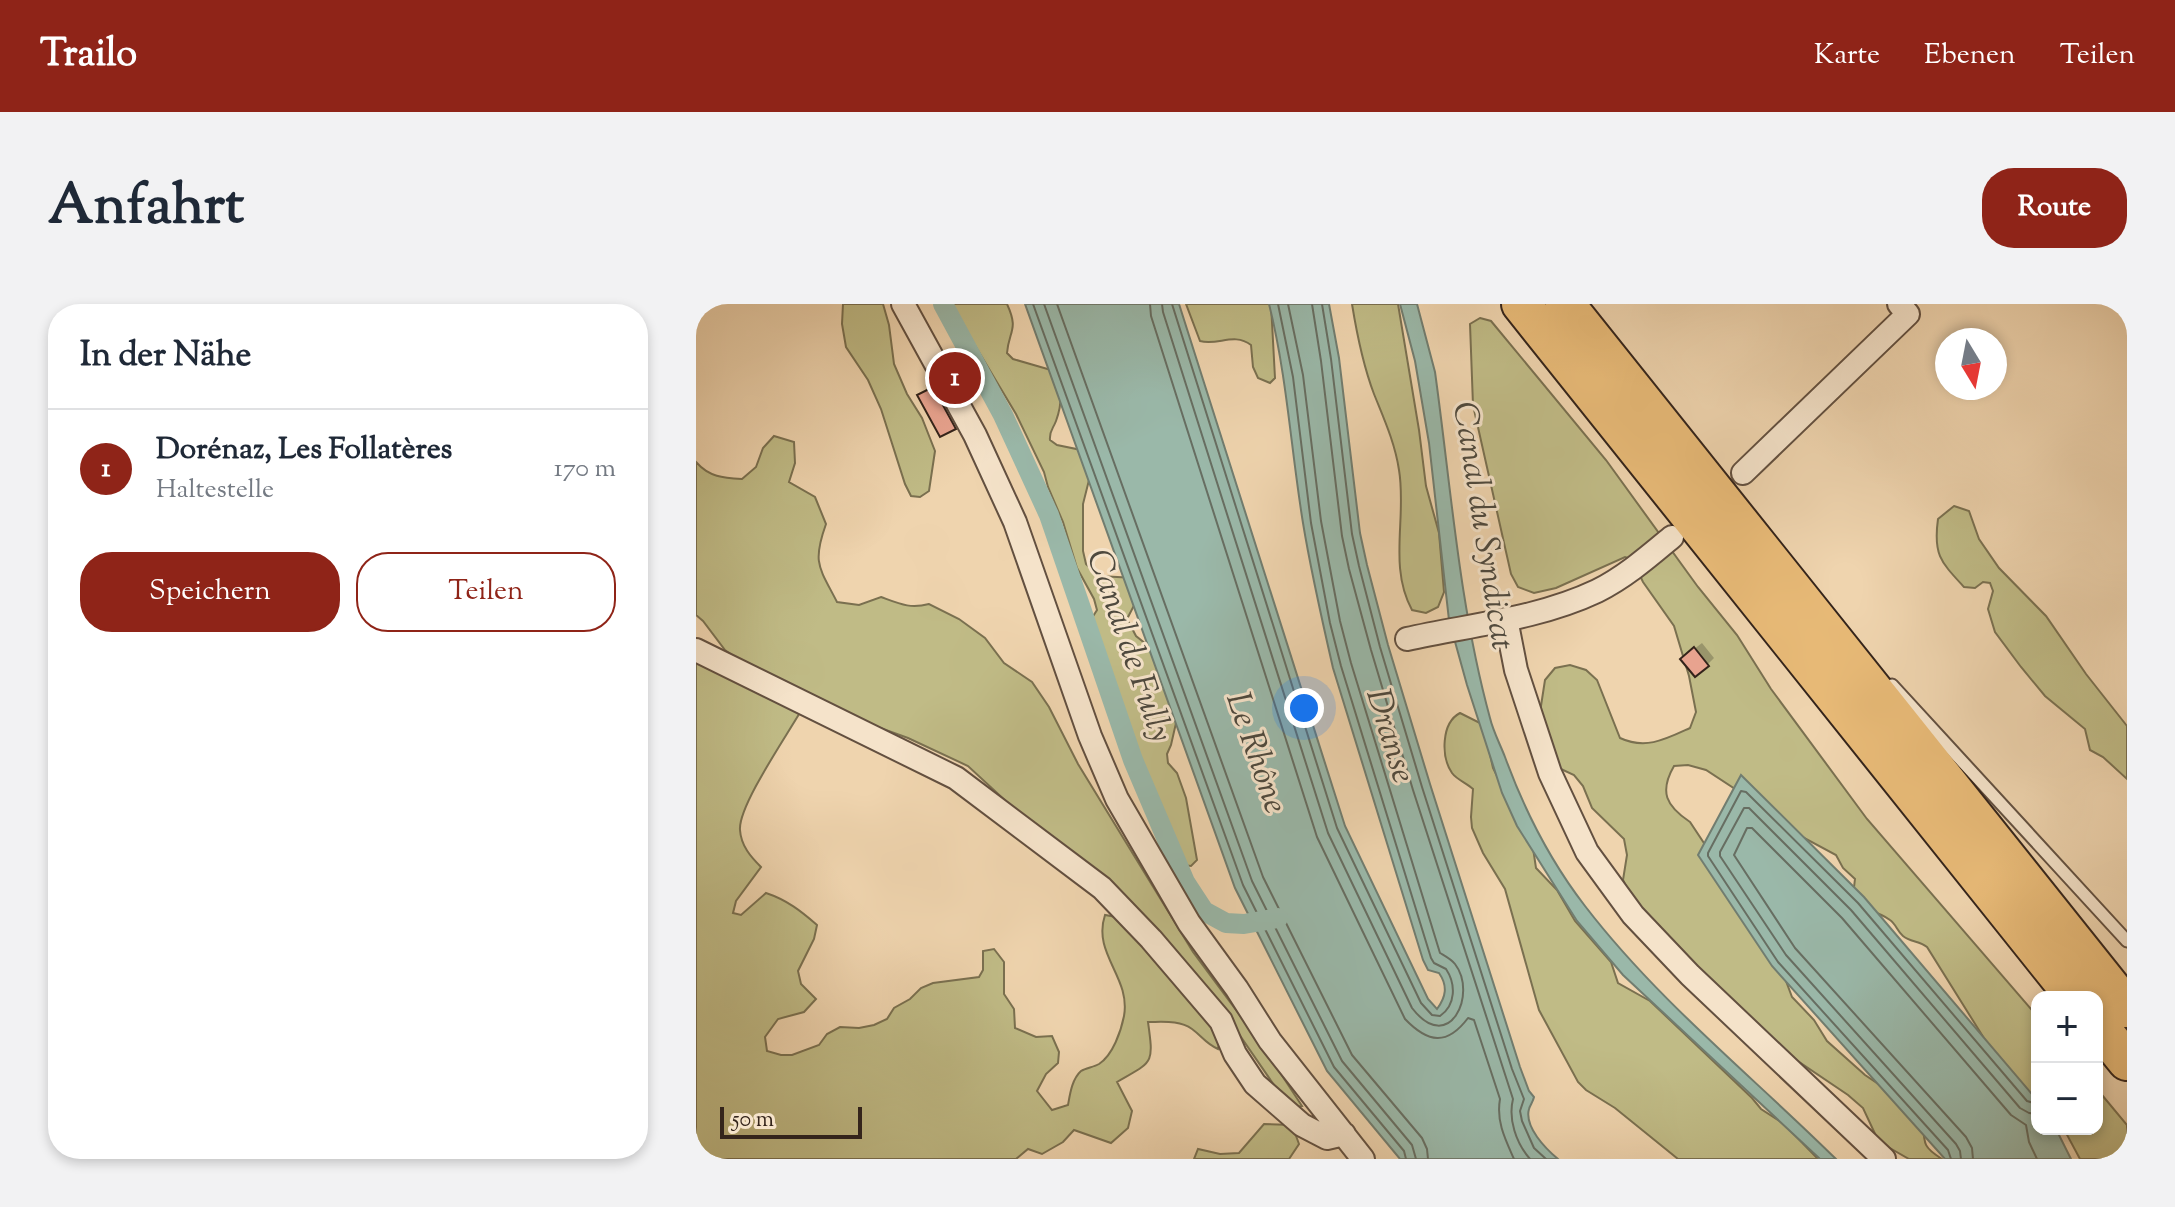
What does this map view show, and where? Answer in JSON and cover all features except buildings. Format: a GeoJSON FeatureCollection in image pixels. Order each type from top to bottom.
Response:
{"type":"FeatureCollection","features":[{"type":"Feature","properties":{"kind":"highway"},"geometry":{"type":"LineString","coordinates":[[1521,304],[2068,988]]}},
{"type":"Feature","properties":{"kind":"highway"},"geometry":{"type":"LineString","coordinates":[[1576,318],[2127,1008]]}},
{"type":"Feature","properties":{"kind":"highway"},"geometry":{"type":"LineString","coordinates":[[2103,1034],[2127,1061]]}},
{"type":"Feature","properties":{"kind":"street"},"geometry":{"type":"LineString","coordinates":[[903,304],[975,435],[1015,522],[1090,736],[1117,799],[1189,923],[1270,1041],[1363,1159]]}},
{"type":"Feature","properties":{"kind":"street"},"geometry":{"type":"LineString","coordinates":[[1743,473],[1903,309]]}},
{"type":"Feature","properties":{"kind":"street"},"geometry":{"type":"LineString","coordinates":[[1417,637],[1536,613],[1599,590],[1633,569],[1672,537]]}},
{"type":"Feature","properties":{"kind":"street"},"geometry":{"type":"LineString","coordinates":[[1499,621],[1550,773],[1587,852],[1633,915],[1690,975],[1884,1159]]}},
{"type":"Feature","properties":{"kind":"street"},"geometry":{"type":"LineString","coordinates":[[696,650],[956,778],[1102,888],[1151,939],[1221,1021],[1235,1054],[1255,1084],[1302,1125],[1327,1138],[1344,1134]]}},
{"type":"Feature","properties":{"kind":"lane"},"geometry":{"type":"LineString","coordinates":[[1576,318],[1801,580]]}},
{"type":"Feature","properties":{"kind":"lane"},"geometry":{"type":"LineString","coordinates":[[1882,673],[2127,941]]}},
{"type":"Feature","properties":{"kind":"lane"},"geometry":{"type":"LineString","coordinates":[[2103,1036],[2127,1071]]}},
{"type":"Feature","properties":{"kind":"shaded area"},"geometry":{"type":"Polygon","coordinates":[[[843,304],[883,304],[894,364],[935,451],[929,491],[920,497],[911,496],[905,484],[881,409],[868,380],[846,347],[843,304]]]}},
{"type":"Feature","properties":{"kind":"shaded area"},"geometry":{"type":"Polygon","coordinates":[[[950,304],[1007,304],[1013,325],[1007,353],[1013,359],[1058,372],[1060,403],[1050,440],[1057,445],[1081,450],[1091,472],[1083,504],[1086,564],[1098,576],[1136,578],[1141,592],[1127,619],[1136,636],[1165,659],[1181,701],[1167,754],[1168,763],[1177,773],[1186,798],[1197,860],[1191,866],[1183,865],[1174,855],[1102,658],[1090,640],[1090,621],[1097,610],[1094,599],[1077,568],[1044,472],[1016,414],[950,304]]]}},
{"type":"Feature","properties":{"kind":"shaded area"},"geometry":{"type":"Polygon","coordinates":[[[1186,304],[1271,304],[1275,378],[1270,383],[1258,378],[1253,367],[1251,345],[1245,341],[1200,341],[1186,304]]]}},
{"type":"Feature","properties":{"kind":"shaded area"},"geometry":{"type":"Polygon","coordinates":[[[1352,304],[1398,304],[1426,486],[1439,533],[1444,592],[1438,607],[1426,613],[1412,610],[1405,593],[1399,559],[1401,488],[1397,460],[1367,372],[1352,304]]]}},
{"type":"Feature","properties":{"kind":"shaded area"},"geometry":{"type":"Polygon","coordinates":[[[1480,318],[1491,321],[1606,460],[1698,587],[1737,635],[1771,689],[1867,819],[2031,1009],[2031,1099],[2002,1067],[1927,947],[1903,936],[1886,917],[1852,904],[1855,879],[1843,868],[1836,855],[1793,832],[1764,808],[1706,770],[1688,765],[1674,766],[1666,791],[1670,804],[1690,822],[1774,949],[1792,997],[1814,1020],[1827,1041],[1865,1075],[1908,1104],[1923,1122],[1924,1140],[1928,1148],[1942,1159],[1909,1159],[1888,1147],[1877,1138],[1863,1108],[1848,1095],[1673,974],[1659,955],[1623,880],[1627,855],[1624,839],[1592,808],[1583,786],[1574,775],[1537,763],[1534,751],[1545,680],[1555,668],[1570,665],[1586,670],[1597,680],[1620,738],[1629,741],[1656,742],[1673,736],[1690,728],[1696,712],[1674,626],[1643,582],[1632,559],[1625,557],[1556,588],[1534,593],[1518,587],[1511,574],[1473,405],[1470,324],[1480,318]]]}},
{"type":"Feature","properties":{"kind":"shaded area"},"geometry":{"type":"Polygon","coordinates":[[[774,436],[794,442],[795,463],[789,482],[815,497],[826,524],[819,557],[826,581],[837,602],[859,605],[881,597],[910,606],[929,604],[959,619],[985,638],[1004,663],[1032,682],[1049,707],[1078,764],[1193,952],[1262,1045],[1302,1106],[1285,1101],[1223,1011],[1119,891],[1009,804],[968,766],[756,673],[725,650],[696,615],[696,462],[717,476],[742,479],[756,467],[763,448],[774,436]]]}},
{"type":"Feature","properties":{"kind":"shaded area"},"geometry":{"type":"Polygon","coordinates":[[[1954,506],[1969,511],[1979,539],[1999,568],[2046,616],[2127,726],[2127,779],[2103,757],[2090,750],[2085,729],[2045,696],[1995,632],[1988,609],[1993,591],[1990,583],[1983,582],[1975,588],[1964,587],[1944,564],[1938,550],[1938,519],[1954,506]]]}},
{"type":"Feature","properties":{"kind":"shaded area"},"geometry":{"type":"Polygon","coordinates":[[[696,651],[802,709],[755,788],[740,830],[744,846],[761,867],[736,901],[733,913],[741,915],[766,893],[793,906],[817,925],[814,939],[798,971],[801,984],[816,999],[804,1012],[778,1019],[765,1037],[767,1051],[792,1055],[819,1045],[827,1034],[840,1027],[874,1025],[887,1019],[894,1008],[921,988],[933,983],[979,977],[983,970],[983,951],[994,949],[1004,962],[1004,994],[1014,1009],[1015,1028],[1036,1037],[1052,1036],[1059,1052],[1058,1063],[1046,1074],[1037,1091],[1052,1110],[1068,1105],[1075,1078],[1108,1055],[1124,1016],[1122,989],[1103,942],[1105,915],[1116,917],[1222,1031],[1218,1049],[1182,1024],[1148,1022],[1151,1047],[1148,1060],[1117,1082],[1132,1111],[1128,1128],[1111,1143],[1074,1130],[1063,1142],[1042,1154],[1028,1149],[1016,1159],[696,1159],[696,651]]]}},
{"type":"Feature","properties":{"kind":"shaded area"},"geometry":{"type":"Polygon","coordinates":[[[1460,713],[1480,723],[1493,768],[1533,848],[1536,868],[1557,890],[1575,921],[1611,962],[1618,983],[1650,1001],[1761,1109],[1784,1124],[1818,1159],[1678,1159],[1578,1082],[1539,1010],[1505,889],[1472,828],[1473,789],[1454,775],[1448,766],[1446,732],[1460,713]]]}},
{"type":"Feature","properties":{"kind":"shaded area"},"geometry":{"type":"Polygon","coordinates":[[[2103,1096],[2127,1125],[2127,1159],[2080,1159],[2067,1135],[2103,1135],[2103,1096]]]}},
{"type":"Feature","properties":{"kind":"shaded area"},"geometry":{"type":"Polygon","coordinates":[[[1264,1124],[1292,1125],[1299,1144],[1289,1159],[1194,1159],[1198,1149],[1220,1154],[1239,1153],[1264,1124]]]}},
{"type":"Feature","properties":{"kind":"water"},"geometry":{"type":"Polygon","coordinates":[[[1025,304],[1179,304],[1345,826],[1428,999],[1437,1009],[1444,996],[1444,982],[1439,973],[1428,970],[1423,960],[1333,668],[1306,541],[1285,386],[1269,304],[1329,304],[1339,358],[1360,533],[1388,645],[1520,1067],[1534,1097],[1529,1109],[1530,1123],[1542,1144],[1558,1159],[1400,1159],[1327,1071],[1235,888],[1025,304]]]}},
{"type":"Feature","properties":{"kind":"water","name":"Canal du Syndicat"},"geometry":{"type":"Polygon","coordinates":[[[1400,304],[1417,304],[1435,372],[1463,589],[1490,718],[1539,834],[1585,906],[1643,974],[1836,1159],[1820,1159],[1623,975],[1577,921],[1517,826],[1502,793],[1449,620],[1429,443],[1415,361],[1400,304]]]}},
{"type":"Feature","properties":{"kind":"water"},"geometry":{"type":"Polygon","coordinates":[[[1741,775],[1864,897],[2031,1093],[2031,1135],[2059,1135],[2071,1159],[1945,1159],[1772,966],[1698,855],[1741,775]]]}},
{"type":"Feature","properties":{"kind":"waterway","name":"Canal de Fully"},"geometry":{"type":"LineString","coordinates":[[943,304],[1003,415],[1049,515],[1133,760],[1185,882],[1204,911],[1226,923],[1244,924],[1278,918]]}},
{"type":"Feature","properties":{"kind":"place","name":"Dorénaz, Les Follatères"},"geometry":{"type":"Point","coordinates":[955,378]}},
{"type":"Feature","properties":{"kind":"water label","name":"Dranse"},"geometry":{"type":"Point","coordinates":[1389,736]}},
{"type":"Feature","properties":{"kind":"water label","name":"Le Rhône"},"geometry":{"type":"Point","coordinates":[1255,753]}}]}
